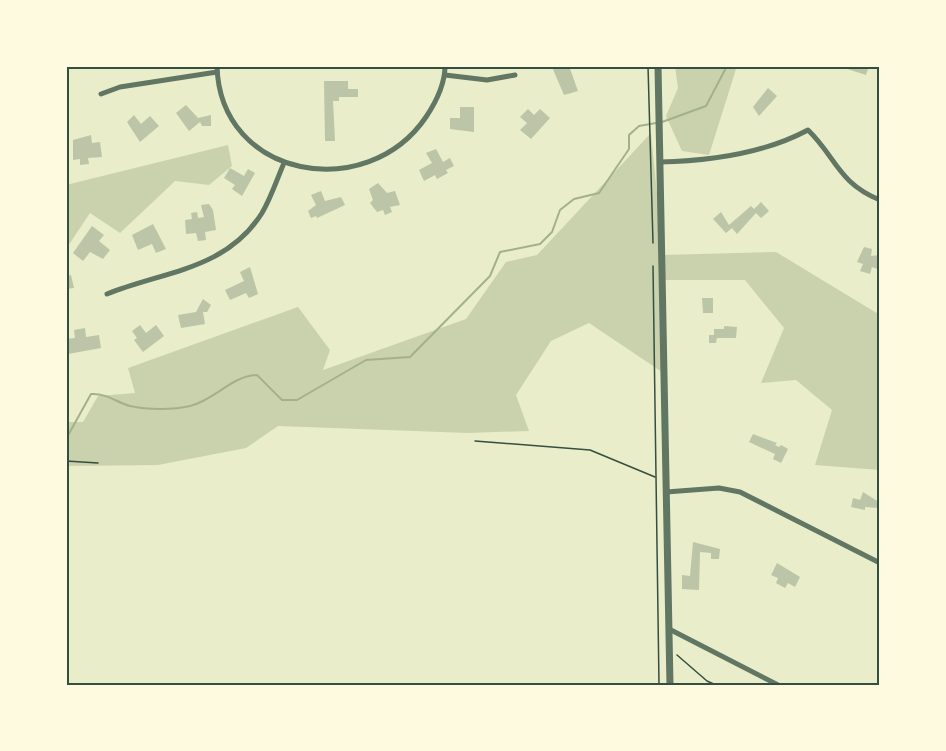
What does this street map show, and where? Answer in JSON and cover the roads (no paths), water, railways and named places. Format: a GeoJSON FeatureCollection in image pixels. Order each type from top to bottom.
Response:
{"type":"FeatureCollection","features":[{"type":"Feature","properties":{"kind":"street"},"geometry":{"type":"LineString","coordinates":[[101,94],[120,87],[217,69],[224,105],[238,128],[257,147],[284,163],[309,169],[340,169],[357,166],[388,153],[422,123],[437,98],[445,75],[445,66]]}},
{"type":"Feature","properties":{"kind":"street"},"geometry":{"type":"LineString","coordinates":[[658,66],[670,685]]}},
{"type":"Feature","properties":{"kind":"street"},"geometry":{"type":"LineString","coordinates":[[445,75],[487,80],[515,75]]}},
{"type":"Feature","properties":{"kind":"street"},"geometry":{"type":"LineString","coordinates":[[660,162],[709,159],[739,154],[792,138],[808,130],[821,142],[845,178],[857,188],[880,200]]}},
{"type":"Feature","properties":{"kind":"street"},"geometry":{"type":"LineString","coordinates":[[107,294],[135,283],[193,268],[234,244],[262,213],[284,163]]}},
{"type":"Feature","properties":{"kind":"street"},"geometry":{"type":"LineString","coordinates":[[666,492],[719,488],[740,492],[880,563]]}},
{"type":"Feature","properties":{"kind":"street"},"geometry":{"type":"LineString","coordinates":[[669,629],[778,685]]}},
{"type":"Feature","properties":{"kind":"waterway"},"geometry":{"type":"LineString","coordinates":[[662,122],[706,106],[727,66]]}},
{"type":"Feature","properties":{"kind":"waterway"},"geometry":{"type":"LineString","coordinates":[[66,439],[91,394],[137,407],[176,408],[199,403],[239,379],[257,375],[282,400],[297,400],[366,360],[410,357],[490,276],[500,252],[540,244],[552,232],[560,210],[574,199],[599,193],[629,149],[629,135],[639,126],[656,123]]}}]}
